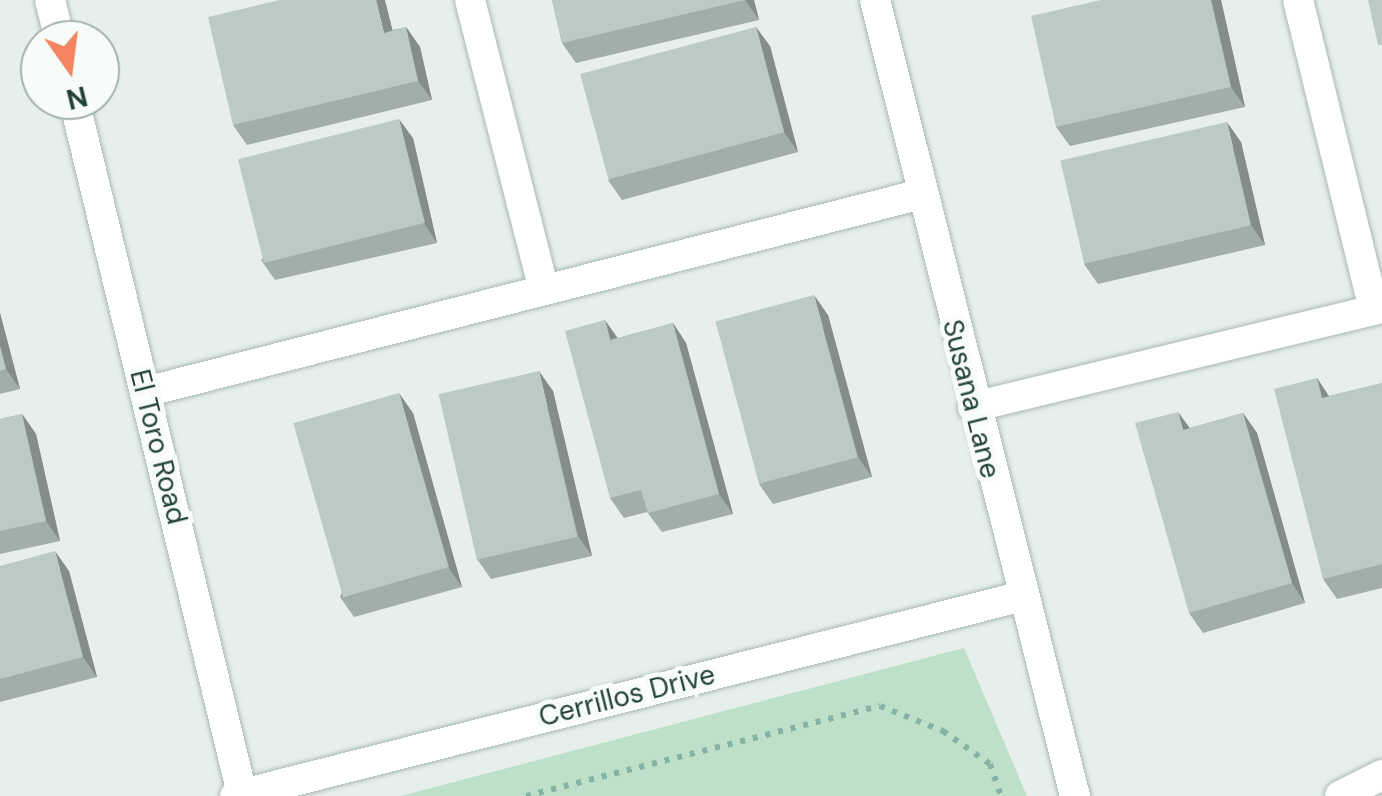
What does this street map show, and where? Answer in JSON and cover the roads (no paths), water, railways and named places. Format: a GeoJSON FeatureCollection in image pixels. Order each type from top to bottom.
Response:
{"type":"FeatureCollection","features":[{"type":"Feature","properties":{"kind":"street"},"geometry":{"type":"LineString","coordinates":[[470,0],[544,290]]}},
{"type":"Feature","properties":{"kind":"street","name":"Susana Lane"},"geometry":{"type":"LineString","coordinates":[[875,0],[1019,596],[1075,796]]}},
{"type":"Feature","properties":{"kind":"street"},"geometry":{"type":"LineString","coordinates":[[973,407],[1378,309],[1298,0]]}},
{"type":"Feature","properties":{"kind":"street","name":"El Toro Road"},"geometry":{"type":"LineString","coordinates":[[79,120],[238,795]]}},
{"type":"Feature","properties":{"kind":"street"},"geometry":{"type":"LineString","coordinates":[[145,392],[922,194]]}},
{"type":"Feature","properties":{"kind":"street","name":"Cerrillos Drive"},"geometry":{"type":"LineString","coordinates":[[238,795],[1019,596]]}},
{"type":"Feature","properties":{"kind":"street"},"geometry":{"type":"LineString","coordinates":[[1340,796],[1382,774]]}}]}
